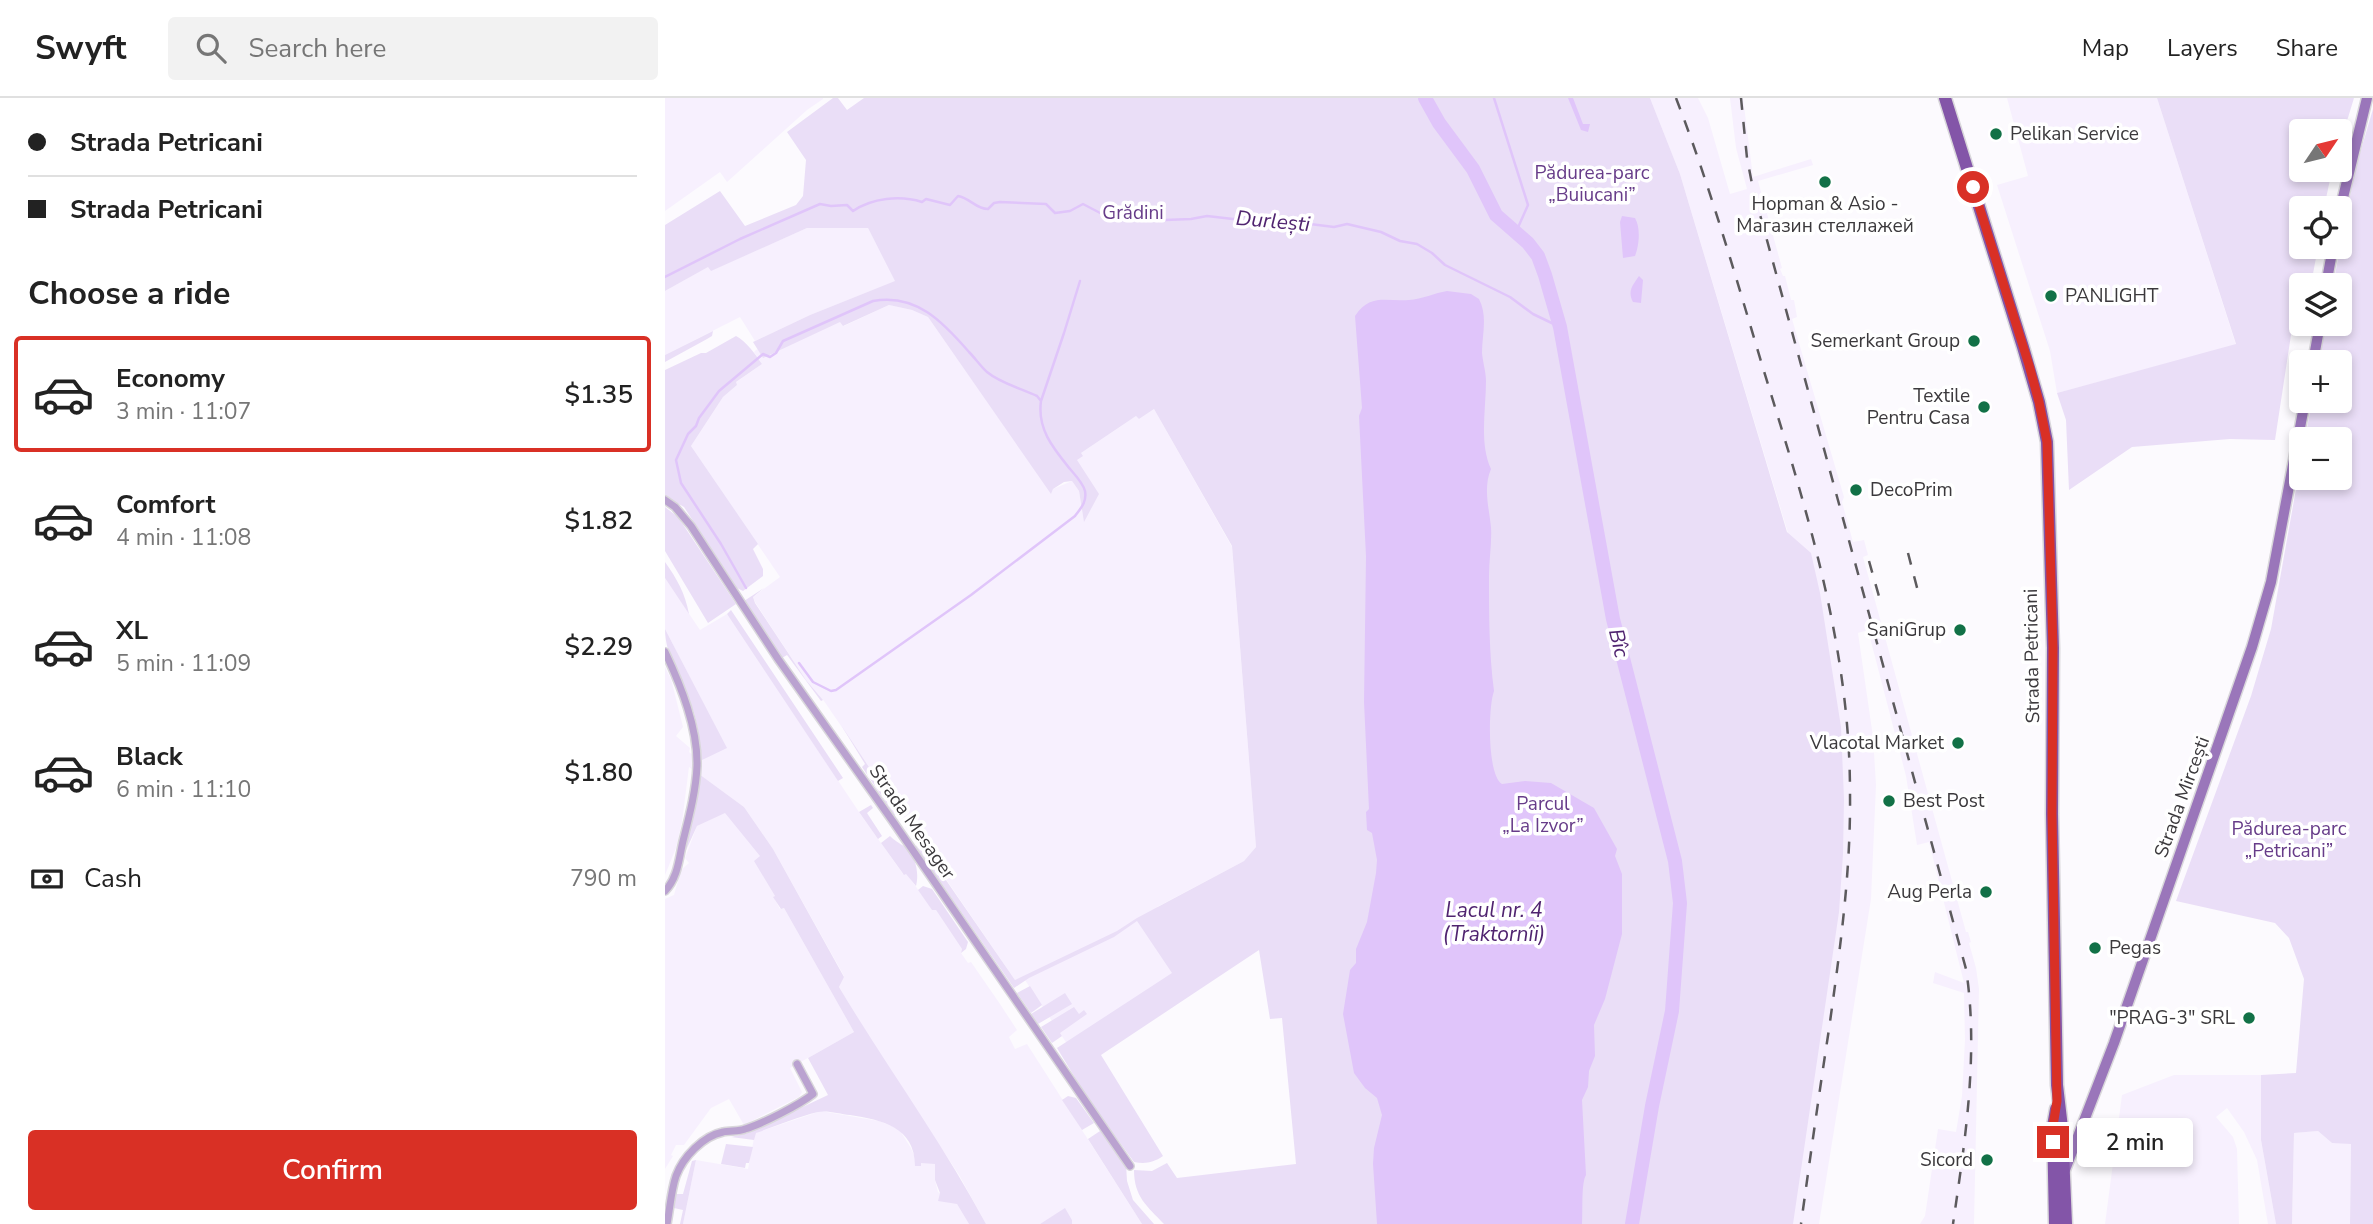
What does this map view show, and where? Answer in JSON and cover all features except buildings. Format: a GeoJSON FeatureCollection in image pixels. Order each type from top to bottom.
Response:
{"type":"FeatureCollection","features":[{"type":"Feature","properties":{"kind":"main road","name":"Strada Petricani"},"geometry":{"type":"LineString","coordinates":[[1945,98],[2023,347],[2047,442],[2053,648],[2052,814],[2057,1101],[2062,1128],[2066,1224]]}},
{"type":"Feature","properties":{"kind":"main road"},"geometry":{"type":"LineString","coordinates":[[2344,196],[2367,98]]}},
{"type":"Feature","properties":{"kind":"main road","name":"Strada Mircești"},"geometry":{"type":"LineString","coordinates":[[2054,1195],[2114,1043],[2249,657],[2271,582],[2303,413]]}},
{"type":"Feature","properties":{"kind":"main road","name":"Strada Petricani"},"geometry":{"type":"LineString","coordinates":[[2055,1224],[2053,1126],[2057,1101]]}},
{"type":"Feature","properties":{"kind":"street","name":"Strada Mesager"},"geometry":{"type":"LineString","coordinates":[[665,500],[675,507],[691,526],[778,659],[1130,1166]]}},
{"type":"Feature","properties":{"kind":"street"},"geometry":{"type":"LineString","coordinates":[[665,652],[684,698],[695,740],[697,763],[690,812],[677,867],[673,880],[665,891]]}},
{"type":"Feature","properties":{"kind":"street"},"geometry":{"type":"LineString","coordinates":[[667,1224],[677,1173],[692,1151],[712,1136],[752,1127],[813,1094],[797,1064]]}},
{"type":"Feature","properties":{"kind":"shaded area"},"geometry":{"type":"Polygon","coordinates":[[[665,98],[823,99],[807,110],[727,182],[720,172],[665,211],[665,98]]]}},
{"type":"Feature","properties":{"kind":"shaded area"},"geometry":{"type":"Polygon","coordinates":[[[1650,98],[1698,98],[1708,118],[1730,194],[1747,189],[1736,148],[1730,98],[1743,98],[1753,177],[1811,159],[1813,165],[1758,181],[1782,268],[1780,269],[1785,276],[1791,300],[1794,300],[1797,317],[1792,319],[1844,497],[1842,502],[1853,542],[1864,540],[1868,555],[1863,557],[1966,932],[1971,942],[1969,943],[1979,989],[1974,1224],[1920,1224],[1925,1216],[1938,1129],[1956,1132],[1962,1096],[1964,993],[1933,983],[1935,972],[1964,983],[1929,842],[1917,845],[1906,776],[1868,630],[1858,633],[1873,737],[1876,785],[1871,899],[1819,1224],[1784,1224],[1788,533],[1680,174],[1650,98]]]}},
{"type":"Feature","properties":{"kind":"shaded area"},"geometry":{"type":"Polygon","coordinates":[[[2007,98],[2157,98],[2236,345],[2057,393],[2050,351],[1997,185],[2028,176],[2007,98]]]}},
{"type":"Feature","properties":{"kind":"shaded area"},"geometry":{"type":"Polygon","coordinates":[[[807,228],[868,228],[896,281],[810,315],[755,341],[740,317],[665,355],[665,291],[709,266],[712,270],[807,228]]]}},
{"type":"Feature","properties":{"kind":"shaded area"},"geometry":{"type":"Polygon","coordinates":[[[889,305],[928,317],[1051,493],[1053,489],[1072,481],[1079,491],[1084,521],[1077,459],[1081,453],[1136,416],[1139,419],[1154,409],[1232,547],[1256,847],[1244,861],[1157,907],[1202,971],[1075,1056],[1023,977],[1015,980],[824,701],[806,680],[755,602],[753,597],[780,577],[691,446],[723,397],[737,385],[735,383],[762,364],[754,352],[756,350],[758,349],[763,357],[840,321],[844,326],[889,305]]]}},
{"type":"Feature","properties":{"kind":"shaded area"},"geometry":{"type":"Polygon","coordinates":[[[665,578],[700,630],[727,614],[861,815],[903,874],[906,873],[932,909],[936,910],[962,949],[961,953],[968,963],[971,962],[1000,1004],[1017,1030],[1009,1037],[1015,1049],[1027,1044],[1142,1224],[1072,1224],[1065,1209],[1040,1224],[986,1224],[959,1175],[839,987],[844,976],[773,849],[744,807],[689,767],[682,822],[676,848],[665,875],[665,667],[671,679],[683,727],[676,736],[700,761],[726,747],[665,629],[665,578]]]}},
{"type":"Feature","properties":{"kind":"shaded area"},"geometry":{"type":"Polygon","coordinates":[[[725,812],[761,856],[755,861],[774,898],[780,909],[784,908],[854,1032],[790,1068],[802,1092],[799,1097],[744,1125],[729,1099],[711,1108],[684,1145],[676,1145],[665,1169],[665,899],[674,895],[681,870],[689,863],[685,858],[697,826],[725,812]]]}},
{"type":"Feature","properties":{"kind":"shaded area"},"geometry":{"type":"Polygon","coordinates":[[[2174,1075],[2261,1075],[2261,1140],[2276,1224],[2268,1224],[2257,1160],[2244,1132],[2227,1108],[2216,1117],[2233,1137],[2237,1149],[2239,1224],[2105,1224],[2122,1095],[2174,1075]]]}},
{"type":"Feature","properties":{"kind":"shaded area"},"geometry":{"type":"Polygon","coordinates":[[[821,1111],[879,1121],[899,1129],[916,1160],[921,1163],[935,1163],[938,1192],[957,1204],[969,1224],[683,1224],[696,1160],[748,1169],[755,1133],[821,1111]]]}},
{"type":"Feature","properties":{"kind":"shaded area"},"geometry":{"type":"Polygon","coordinates":[[[2318,1131],[2332,1143],[2351,1143],[2350,1224],[2292,1224],[2294,1133],[2318,1131]]]}},
{"type":"Feature","properties":{"kind":"green space","name":"Parcul „La Izvor”"},"geometry":{"type":"Polygon","coordinates":[[[833,98],[838,98],[847,110],[864,98],[1650,98],[1680,174],[1787,532],[1811,553],[1841,727],[1844,799],[1839,912],[1793,1224],[1164,1224],[1147,1206],[1136,1187],[1134,1170],[1152,1171],[1167,1163],[1177,1178],[1296,1164],[1282,1018],[1270,1019],[1259,950],[1101,1055],[1163,1156],[1149,1162],[1134,1162],[1088,1099],[1057,1048],[1172,973],[1137,921],[1114,937],[1014,988],[916,847],[919,841],[1015,980],[1117,931],[1244,861],[1256,847],[1232,546],[1154,409],[1139,419],[1136,416],[1081,453],[1083,456],[1077,460],[1099,494],[1084,522],[1079,491],[1072,481],[1064,482],[1053,489],[1051,494],[928,317],[912,310],[889,305],[843,326],[840,322],[763,358],[753,342],[810,315],[895,281],[868,228],[807,228],[711,271],[708,267],[665,291],[665,225],[720,191],[745,226],[796,205],[803,196],[806,160],[787,132],[833,98]]]}},
{"type":"Feature","properties":{"kind":"green space"},"geometry":{"type":"Polygon","coordinates":[[[2157,98],[2354,98],[2348,119],[2289,119],[2289,182],[2329,182],[2327,196],[2289,196],[2289,259],[2316,259],[2313,273],[2289,273],[2291,336],[2275,440],[2230,439],[2132,447],[2069,490],[2066,420],[2057,393],[2236,344],[2157,98]]]}},
{"type":"Feature","properties":{"kind":"green space","name":"Pădurea-parc „Petricani”"},"geometry":{"type":"Polygon","coordinates":[[[2373,109],[2373,1224],[2350,1224],[2351,1144],[2332,1143],[2318,1131],[2294,1133],[2292,1224],[2276,1224],[2261,1140],[2261,1075],[2296,1073],[2304,979],[2289,938],[2275,923],[2176,901],[2251,696],[2271,629],[2296,490],[2352,490],[2352,427],[2307,427],[2310,413],[2352,413],[2352,350],[2321,350],[2324,336],[2352,336],[2352,273],[2335,273],[2338,259],[2352,259],[2350,196],[2373,109]]]}},
{"type":"Feature","properties":{"kind":"green space"},"geometry":{"type":"Polygon","coordinates":[[[713,331],[712,336],[665,362],[665,355],[713,331]]]}},
{"type":"Feature","properties":{"kind":"green space"},"geometry":{"type":"Polygon","coordinates":[[[736,336],[762,364],[736,382],[737,385],[723,397],[691,446],[758,544],[753,549],[763,569],[763,576],[743,591],[737,588],[684,507],[665,496],[665,370],[706,353],[736,336]]]}},
{"type":"Feature","properties":{"kind":"green space"},"geometry":{"type":"Polygon","coordinates":[[[665,507],[678,517],[736,604],[708,623],[665,551],[665,507]]]}},
{"type":"Feature","properties":{"kind":"green space"},"geometry":{"type":"Polygon","coordinates":[[[665,562],[680,586],[689,614],[665,578],[665,562]]]}},
{"type":"Feature","properties":{"kind":"green space"},"geometry":{"type":"Polygon","coordinates":[[[764,588],[753,597],[755,603],[806,680],[823,700],[821,701],[787,655],[782,658],[744,601],[764,588]]]}},
{"type":"Feature","properties":{"kind":"green space"},"geometry":{"type":"Polygon","coordinates":[[[731,610],[843,778],[838,781],[727,614],[731,610]]]}},
{"type":"Feature","properties":{"kind":"green space"},"geometry":{"type":"Polygon","coordinates":[[[665,629],[727,748],[700,761],[694,714],[671,659],[665,629]]]}},
{"type":"Feature","properties":{"kind":"green space"},"geometry":{"type":"Polygon","coordinates":[[[841,725],[901,815],[894,815],[862,767],[865,764],[841,725]]]}},
{"type":"Feature","properties":{"kind":"green space"},"geometry":{"type":"Polygon","coordinates":[[[699,774],[744,807],[773,849],[844,977],[839,987],[986,1224],[969,1224],[957,1204],[938,1201],[940,1193],[935,1180],[935,1164],[921,1163],[921,1166],[915,1166],[914,1153],[909,1142],[903,1134],[885,1123],[822,1112],[802,1116],[756,1133],[754,1140],[731,1137],[748,1133],[828,1095],[808,1058],[854,1032],[784,908],[781,909],[773,897],[775,896],[754,861],[760,856],[725,813],[697,826],[683,857],[699,774]]]}},
{"type":"Feature","properties":{"kind":"green space"},"geometry":{"type":"Polygon","coordinates":[[[871,805],[873,808],[867,813],[882,836],[878,839],[859,812],[871,805]]]}},
{"type":"Feature","properties":{"kind":"green space"},"geometry":{"type":"Polygon","coordinates":[[[890,836],[912,855],[917,871],[916,886],[904,875],[881,843],[890,836]]]}},
{"type":"Feature","properties":{"kind":"green space"},"geometry":{"type":"Polygon","coordinates":[[[923,886],[932,889],[968,942],[961,953],[962,949],[936,910],[932,910],[918,890],[923,886]]]}},
{"type":"Feature","properties":{"kind":"green space"},"geometry":{"type":"Polygon","coordinates":[[[1030,986],[1042,1005],[1031,1013],[1017,993],[1030,986]]]}},
{"type":"Feature","properties":{"kind":"green space"},"geometry":{"type":"Polygon","coordinates":[[[1065,993],[1072,1004],[1038,1024],[1031,1014],[1065,993]]]}},
{"type":"Feature","properties":{"kind":"green space"},"geometry":{"type":"Polygon","coordinates":[[[1074,1007],[1079,1014],[1084,1010],[1087,1014],[1060,1033],[1062,1036],[1052,1043],[1041,1027],[1074,1007]]]}},
{"type":"Feature","properties":{"kind":"green space"},"geometry":{"type":"Polygon","coordinates":[[[1068,1096],[1076,1098],[1094,1123],[1082,1130],[1062,1100],[1068,1096]]]}},
{"type":"Feature","properties":{"kind":"green space"},"geometry":{"type":"Polygon","coordinates":[[[1100,1131],[1126,1164],[1127,1181],[1133,1200],[1154,1224],[1142,1224],[1088,1139],[1100,1131]]]}},
{"type":"Feature","properties":{"kind":"green space"},"geometry":{"type":"Polygon","coordinates":[[[726,1144],[753,1147],[745,1168],[721,1164],[726,1144]]]}},
{"type":"Feature","properties":{"kind":"green space"},"geometry":{"type":"Polygon","coordinates":[[[696,1160],[683,1224],[680,1224],[683,1210],[674,1208],[674,1194],[683,1194],[692,1161],[696,1160]]]}},
{"type":"Feature","properties":{"kind":"green space"},"geometry":{"type":"Polygon","coordinates":[[[1065,1208],[1072,1224],[1040,1224],[1065,1208]]]}},
{"type":"Feature","properties":{"kind":"water"},"geometry":{"type":"Polygon","coordinates":[[[1568,98],[1573,98],[1583,124],[1590,124],[1588,132],[1581,130],[1568,98]]]}},
{"type":"Feature","properties":{"kind":"water"},"geometry":{"type":"Polygon","coordinates":[[[1622,216],[1635,218],[1637,222],[1639,237],[1635,256],[1623,258],[1620,222],[1622,216]]]}},
{"type":"Feature","properties":{"kind":"water"},"geometry":{"type":"Polygon","coordinates":[[[1639,276],[1643,280],[1641,303],[1633,302],[1631,295],[1631,288],[1639,276]]]}},
{"type":"Feature","properties":{"kind":"water","name":"Lacul nr. 4 (Traktornîi)"},"geometry":{"type":"Polygon","coordinates":[[[1447,291],[1471,294],[1479,299],[1483,312],[1482,353],[1486,381],[1484,437],[1491,469],[1487,490],[1491,533],[1489,619],[1494,691],[1490,725],[1491,755],[1497,778],[1502,784],[1525,781],[1551,783],[1594,808],[1617,849],[1615,856],[1622,874],[1622,934],[1605,999],[1594,1025],[1595,1056],[1582,1100],[1586,1175],[1582,1224],[1377,1224],[1373,1164],[1382,1115],[1377,1098],[1354,1073],[1343,1014],[1350,970],[1356,963],[1356,949],[1367,922],[1377,860],[1372,833],[1367,830],[1366,812],[1369,809],[1364,702],[1366,556],[1359,416],[1362,408],[1355,316],[1373,301],[1414,299],[1447,291]]]}},
{"type":"Feature","properties":{"kind":"waterway","name":"Bîc"},"geometry":{"type":"LineString","coordinates":[[1425,98],[1439,123],[1473,169],[1496,215],[1528,243],[1538,256],[1545,275],[1560,327],[1613,619],[1675,861],[1680,903],[1672,1011],[1652,1106],[1632,1224]]}},
{"type":"Feature","properties":{"kind":"waterway"},"geometry":{"type":"LineString","coordinates":[[1494,98],[1528,205],[1516,232]]}},
{"type":"Feature","properties":{"kind":"waterway","name":"Durlești"},"geometry":{"type":"LineString","coordinates":[[665,277],[740,239],[820,204],[847,205],[853,211],[869,203],[896,198],[922,202],[926,199],[950,205],[958,196],[988,209],[994,203],[1000,202],[1046,204],[1055,213],[1070,211],[1083,204],[1104,215],[1132,218],[1140,213],[1165,220],[1207,216],[1233,219],[1246,216],[1291,226],[1302,223],[1334,227],[1347,224],[1417,244],[1445,265],[1510,297],[1533,314],[1560,327]]}},
{"type":"Feature","properties":{"kind":"waterway"},"geometry":{"type":"LineString","coordinates":[[1041,401],[1080,281]]}},
{"type":"Feature","properties":{"kind":"waterway"},"geometry":{"type":"LineString","coordinates":[[746,588],[681,483],[676,460],[688,434],[719,391],[763,354],[770,357],[776,353],[783,341],[873,301],[902,301],[927,312],[939,321],[992,376],[1037,396],[1041,401],[1041,420],[1048,438],[1085,491],[1084,502],[1075,516],[971,595],[836,690],[831,691],[813,682],[799,663]]}},
{"type":"Feature","properties":{"kind":"railway"},"geometry":{"type":"LineString","coordinates":[[1676,98],[1722,232],[1795,473],[1823,577],[1834,630],[1848,737],[1850,822],[1847,881],[1801,1224]]}},
{"type":"Feature","properties":{"kind":"railway"},"geometry":{"type":"LineString","coordinates":[[1741,98],[1753,189],[1966,969],[1970,1001],[1971,1065],[1966,1129],[1953,1224]]}},
{"type":"Feature","properties":{"kind":"railway"},"geometry":{"type":"LineString","coordinates":[[1908,553],[1920,599]]}},
{"type":"Feature","properties":{"kind":"railway"},"geometry":{"type":"LineString","coordinates":[[1869,561],[1882,607]]}},
{"type":"Feature","properties":{"kind":"place","name":"Pelikan Service"},"geometry":{"type":"Point","coordinates":[1996,134]}},
{"type":"Feature","properties":{"kind":"place","name":"Hopman & Asio - Магазин стеллажей"},"geometry":{"type":"Point","coordinates":[1825,182]}},
{"type":"Feature","properties":{"kind":"place","name":"PANLIGHT"},"geometry":{"type":"Point","coordinates":[2051,296]}},
{"type":"Feature","properties":{"kind":"place","name":"Semerkant Group"},"geometry":{"type":"Point","coordinates":[1974,341]}},
{"type":"Feature","properties":{"kind":"place","name":"Textile Pentru Casa"},"geometry":{"type":"Point","coordinates":[1984,407]}},
{"type":"Feature","properties":{"kind":"place","name":"DecoPrim"},"geometry":{"type":"Point","coordinates":[1856,490]}},
{"type":"Feature","properties":{"kind":"place","name":"SaniGrup"},"geometry":{"type":"Point","coordinates":[1960,630]}},
{"type":"Feature","properties":{"kind":"place","name":"Vlacotal Market"},"geometry":{"type":"Point","coordinates":[1958,743]}},
{"type":"Feature","properties":{"kind":"place","name":"Best Post"},"geometry":{"type":"Point","coordinates":[1889,801]}},
{"type":"Feature","properties":{"kind":"place","name":"Aug Perla"},"geometry":{"type":"Point","coordinates":[1986,892]}},
{"type":"Feature","properties":{"kind":"place","name":"Pegas"},"geometry":{"type":"Point","coordinates":[2095,948]}},
{"type":"Feature","properties":{"kind":"place","name":"\"PRAG-3\" SRL"},"geometry":{"type":"Point","coordinates":[2249,1018]}},
{"type":"Feature","properties":{"kind":"place","name":"Sicord"},"geometry":{"type":"Point","coordinates":[1987,1160]}},
{"type":"Feature","properties":{"kind":"route"},"geometry":{"type":"LineString","coordinates":[[1973,187],[2029,365],[2047,442],[2053,648],[2052,814],[2057,1101],[2053,1142]]}},
{"type":"Feature","properties":{"kind":"park label","name":"Pădurea-parc „Buiucani”"},"geometry":{"type":"Point","coordinates":[1592,184]}},
{"type":"Feature","properties":{"kind":"park label","name":"Grădini"},"geometry":{"type":"Point","coordinates":[1133,213]}}]}
